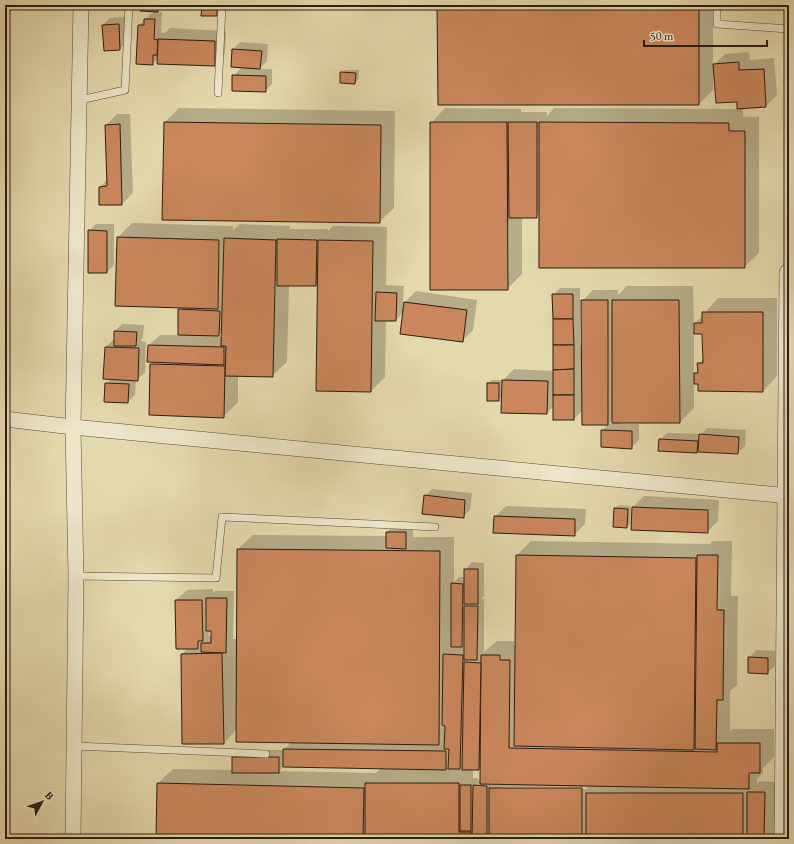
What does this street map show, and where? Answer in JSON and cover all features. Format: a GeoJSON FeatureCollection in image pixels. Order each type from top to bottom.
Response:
{"type":"FeatureCollection","features":[{"type":"Feature","properties":{"kind":"street"},"geometry":{"type":"LineString","coordinates":[[73,839],[76,576],[73,427],[81,5]]}},
{"type":"Feature","properties":{"kind":"street"},"geometry":{"type":"LineString","coordinates":[[784,839],[789,273]]}},
{"type":"Feature","properties":{"kind":"street"},"geometry":{"type":"LineString","coordinates":[[5,419],[73,427],[788,496]]}},
{"type":"Feature","properties":{"kind":"lane"},"geometry":{"type":"LineString","coordinates":[[80,100],[125,90],[129,5]]}},
{"type":"Feature","properties":{"kind":"lane"},"geometry":{"type":"LineString","coordinates":[[218,93],[222,5]]}},
{"type":"Feature","properties":{"kind":"lane"},"geometry":{"type":"LineString","coordinates":[[717,5],[716,24],[789,29]]}},
{"type":"Feature","properties":{"kind":"lane"},"geometry":{"type":"LineString","coordinates":[[76,576],[216,578],[222,517],[436,527]]}},
{"type":"Feature","properties":{"kind":"lane"},"geometry":{"type":"LineString","coordinates":[[74,746],[266,754]]}},
{"type":"Feature","properties":{"kind":"building"},"geometry":{"type":"Polygon","coordinates":[[[140,5],[158,5],[158,12],[140,11],[140,5]]]}},
{"type":"Feature","properties":{"kind":"building"},"geometry":{"type":"Polygon","coordinates":[[[202,5],[217,5],[217,16],[201,16],[202,5]]]}},
{"type":"Feature","properties":{"kind":"building"},"geometry":{"type":"Polygon","coordinates":[[[437,5],[699,5],[699,105],[438,105],[437,5]]]}},
{"type":"Feature","properties":{"kind":"building"},"geometry":{"type":"Polygon","coordinates":[[[144,19],[155,19],[154,39],[158,40],[157,55],[153,55],[153,65],[136,64],[138,25],[144,25],[144,19]]]}},
{"type":"Feature","properties":{"kind":"building"},"geometry":{"type":"Polygon","coordinates":[[[119,24],[120,50],[104,51],[102,25],[119,24]]]}},
{"type":"Feature","properties":{"kind":"building"},"geometry":{"type":"Polygon","coordinates":[[[158,39],[215,41],[215,66],[157,64],[158,39]]]}},
{"type":"Feature","properties":{"kind":"building"},"geometry":{"type":"Polygon","coordinates":[[[232,49],[262,51],[260,69],[231,67],[232,49]]]}},
{"type":"Feature","properties":{"kind":"building"},"geometry":{"type":"Polygon","coordinates":[[[739,62],[739,70],[764,69],[766,107],[737,109],[737,102],[716,103],[713,64],[739,62]]]}},
{"type":"Feature","properties":{"kind":"building"},"geometry":{"type":"Polygon","coordinates":[[[340,72],[356,73],[355,84],[340,83],[340,72]]]}},
{"type":"Feature","properties":{"kind":"building"},"geometry":{"type":"Polygon","coordinates":[[[232,75],[266,76],[266,92],[232,91],[232,75]]]}},
{"type":"Feature","properties":{"kind":"building"},"geometry":{"type":"Polygon","coordinates":[[[164,122],[381,125],[380,223],[162,220],[164,122]]]}},
{"type":"Feature","properties":{"kind":"building"},"geometry":{"type":"Polygon","coordinates":[[[430,122],[507,122],[508,290],[430,290],[430,122]]]}},
{"type":"Feature","properties":{"kind":"building"},"geometry":{"type":"Polygon","coordinates":[[[508,122],[537,122],[537,218],[509,218],[508,122]]]}},
{"type":"Feature","properties":{"kind":"building"},"geometry":{"type":"Polygon","coordinates":[[[539,122],[729,123],[729,131],[745,131],[745,268],[539,268],[539,122]]]}},
{"type":"Feature","properties":{"kind":"building"},"geometry":{"type":"Polygon","coordinates":[[[120,124],[122,205],[99,205],[99,187],[107,186],[105,125],[120,124]]]}},
{"type":"Feature","properties":{"kind":"building"},"geometry":{"type":"Polygon","coordinates":[[[88,230],[107,231],[107,273],[88,273],[88,230]]]}},
{"type":"Feature","properties":{"kind":"building"},"geometry":{"type":"Polygon","coordinates":[[[117,237],[219,240],[218,309],[115,306],[117,237]]]}},
{"type":"Feature","properties":{"kind":"building"},"geometry":{"type":"Polygon","coordinates":[[[224,238],[276,240],[273,377],[225,376],[226,346],[221,346],[224,238]]]}},
{"type":"Feature","properties":{"kind":"building"},"geometry":{"type":"Polygon","coordinates":[[[277,239],[317,240],[316,286],[277,286],[277,239]]]}},
{"type":"Feature","properties":{"kind":"building"},"geometry":{"type":"Polygon","coordinates":[[[318,240],[373,241],[371,392],[316,391],[318,240]]]}},
{"type":"Feature","properties":{"kind":"building"},"geometry":{"type":"Polygon","coordinates":[[[376,292],[397,293],[396,321],[375,321],[376,292]]]}},
{"type":"Feature","properties":{"kind":"building"},"geometry":{"type":"Polygon","coordinates":[[[552,294],[573,294],[573,319],[553,319],[552,294]]]}},
{"type":"Feature","properties":{"kind":"building"},"geometry":{"type":"Polygon","coordinates":[[[581,300],[608,300],[608,425],[582,425],[581,300]]]}},
{"type":"Feature","properties":{"kind":"building"},"geometry":{"type":"Polygon","coordinates":[[[612,300],[679,300],[680,423],[612,423],[612,300]]]}},
{"type":"Feature","properties":{"kind":"building"},"geometry":{"type":"Polygon","coordinates":[[[404,302],[467,310],[463,342],[400,334],[404,302]]]}},
{"type":"Feature","properties":{"kind":"building"},"geometry":{"type":"Polygon","coordinates":[[[178,309],[220,311],[219,336],[178,335],[178,309]]]}},
{"type":"Feature","properties":{"kind":"building"},"geometry":{"type":"Polygon","coordinates":[[[702,312],[763,312],[763,392],[698,391],[698,384],[694,384],[694,373],[698,373],[697,363],[703,363],[702,334],[694,334],[694,323],[702,323],[702,312]]]}},
{"type":"Feature","properties":{"kind":"building"},"geometry":{"type":"Polygon","coordinates":[[[553,319],[573,319],[574,345],[553,345],[553,319]]]}},
{"type":"Feature","properties":{"kind":"building"},"geometry":{"type":"Polygon","coordinates":[[[114,331],[137,332],[136,346],[114,346],[114,331]]]}},
{"type":"Feature","properties":{"kind":"building"},"geometry":{"type":"Polygon","coordinates":[[[148,345],[224,347],[224,365],[147,362],[148,345]]]}},
{"type":"Feature","properties":{"kind":"building"},"geometry":{"type":"Polygon","coordinates":[[[553,345],[574,345],[574,369],[553,370],[553,345]]]}},
{"type":"Feature","properties":{"kind":"building"},"geometry":{"type":"Polygon","coordinates":[[[105,347],[139,348],[138,381],[103,379],[105,347]]]}},
{"type":"Feature","properties":{"kind":"building"},"geometry":{"type":"Polygon","coordinates":[[[150,364],[225,366],[224,418],[149,415],[150,364]]]}},
{"type":"Feature","properties":{"kind":"building"},"geometry":{"type":"Polygon","coordinates":[[[574,369],[574,395],[553,395],[553,370],[574,369]]]}},
{"type":"Feature","properties":{"kind":"building"},"geometry":{"type":"Polygon","coordinates":[[[502,380],[548,381],[547,414],[501,413],[502,380]]]}},
{"type":"Feature","properties":{"kind":"building"},"geometry":{"type":"Polygon","coordinates":[[[105,383],[129,384],[128,403],[104,402],[105,383]]]}},
{"type":"Feature","properties":{"kind":"building"},"geometry":{"type":"Polygon","coordinates":[[[487,383],[499,383],[499,401],[487,401],[487,383]]]}},
{"type":"Feature","properties":{"kind":"building"},"geometry":{"type":"Polygon","coordinates":[[[553,395],[574,395],[574,420],[553,420],[553,395]]]}},
{"type":"Feature","properties":{"kind":"building"},"geometry":{"type":"Polygon","coordinates":[[[601,430],[632,431],[632,449],[601,447],[601,430]]]}},
{"type":"Feature","properties":{"kind":"building"},"geometry":{"type":"Polygon","coordinates":[[[699,434],[739,437],[738,454],[698,452],[699,434]]]}},
{"type":"Feature","properties":{"kind":"building"},"geometry":{"type":"Polygon","coordinates":[[[659,439],[698,441],[697,453],[658,451],[659,439]]]}},
{"type":"Feature","properties":{"kind":"building"},"geometry":{"type":"Polygon","coordinates":[[[424,495],[465,500],[464,518],[422,514],[424,495]]]}},
{"type":"Feature","properties":{"kind":"building"},"geometry":{"type":"Polygon","coordinates":[[[632,507],[708,510],[708,533],[631,530],[632,507]]]}},
{"type":"Feature","properties":{"kind":"building"},"geometry":{"type":"Polygon","coordinates":[[[614,508],[628,509],[627,528],[613,527],[614,508]]]}},
{"type":"Feature","properties":{"kind":"building"},"geometry":{"type":"Polygon","coordinates":[[[494,516],[575,519],[575,536],[493,533],[494,516]]]}},
{"type":"Feature","properties":{"kind":"building"},"geometry":{"type":"Polygon","coordinates":[[[386,532],[406,532],[406,549],[386,548],[386,532]]]}},
{"type":"Feature","properties":{"kind":"building"},"geometry":{"type":"Polygon","coordinates":[[[237,549],[440,551],[439,745],[236,742],[237,549]]]}},
{"type":"Feature","properties":{"kind":"building"},"geometry":{"type":"Polygon","coordinates":[[[516,555],[696,558],[694,750],[514,746],[516,555]]]}},
{"type":"Feature","properties":{"kind":"building"},"geometry":{"type":"Polygon","coordinates":[[[697,555],[718,555],[717,610],[724,610],[723,700],[717,700],[716,750],[695,749],[697,555]]]}},
{"type":"Feature","properties":{"kind":"building"},"geometry":{"type":"Polygon","coordinates":[[[464,569],[478,569],[478,604],[464,604],[464,569]]]}},
{"type":"Feature","properties":{"kind":"building"},"geometry":{"type":"Polygon","coordinates":[[[451,583],[463,584],[462,647],[451,647],[451,583]]]}},
{"type":"Feature","properties":{"kind":"building"},"geometry":{"type":"Polygon","coordinates":[[[206,598],[227,598],[226,653],[201,652],[201,643],[211,643],[211,631],[206,631],[206,598]]]}},
{"type":"Feature","properties":{"kind":"building"},"geometry":{"type":"Polygon","coordinates":[[[175,600],[202,600],[203,641],[198,641],[198,649],[176,649],[175,600]]]}},
{"type":"Feature","properties":{"kind":"building"},"geometry":{"type":"Polygon","coordinates":[[[464,606],[478,606],[477,660],[464,660],[464,606]]]}},
{"type":"Feature","properties":{"kind":"building"},"geometry":{"type":"Polygon","coordinates":[[[222,653],[224,744],[182,744],[181,654],[222,653]]]}},
{"type":"Feature","properties":{"kind":"building"},"geometry":{"type":"Polygon","coordinates":[[[443,654],[463,655],[460,769],[448,769],[449,749],[444,749],[445,726],[442,725],[443,654]]]}},
{"type":"Feature","properties":{"kind":"building"},"geometry":{"type":"Polygon","coordinates":[[[481,655],[500,655],[500,660],[510,660],[509,748],[717,752],[717,743],[760,743],[760,773],[749,773],[749,789],[480,784],[481,655]]]}},
{"type":"Feature","properties":{"kind":"building"},"geometry":{"type":"Polygon","coordinates":[[[748,657],[768,658],[768,674],[748,673],[748,657]]]}},
{"type":"Feature","properties":{"kind":"building"},"geometry":{"type":"Polygon","coordinates":[[[464,662],[481,663],[479,770],[462,770],[464,662]]]}},
{"type":"Feature","properties":{"kind":"building"},"geometry":{"type":"Polygon","coordinates":[[[283,749],[446,751],[446,770],[283,767],[283,749]]]}},
{"type":"Feature","properties":{"kind":"building"},"geometry":{"type":"Polygon","coordinates":[[[232,757],[279,757],[279,773],[232,773],[232,757]]]}},
{"type":"Feature","properties":{"kind":"building"},"geometry":{"type":"Polygon","coordinates":[[[157,783],[364,788],[363,839],[156,839],[157,783]]]}},
{"type":"Feature","properties":{"kind":"building"},"geometry":{"type":"Polygon","coordinates":[[[365,783],[459,783],[459,832],[471,832],[471,839],[365,839],[365,783]]]}},
{"type":"Feature","properties":{"kind":"building"},"geometry":{"type":"Polygon","coordinates":[[[460,785],[471,785],[471,831],[460,831],[460,785]]]}},
{"type":"Feature","properties":{"kind":"building"},"geometry":{"type":"Polygon","coordinates":[[[473,785],[487,786],[487,839],[472,839],[473,785]]]}},
{"type":"Feature","properties":{"kind":"building"},"geometry":{"type":"Polygon","coordinates":[[[489,788],[582,788],[582,839],[489,839],[489,788]]]}},
{"type":"Feature","properties":{"kind":"building"},"geometry":{"type":"Polygon","coordinates":[[[747,792],[765,792],[764,839],[747,839],[747,792]]]}},
{"type":"Feature","properties":{"kind":"building"},"geometry":{"type":"Polygon","coordinates":[[[586,793],[743,793],[743,839],[586,839],[586,793]]]}}]}
